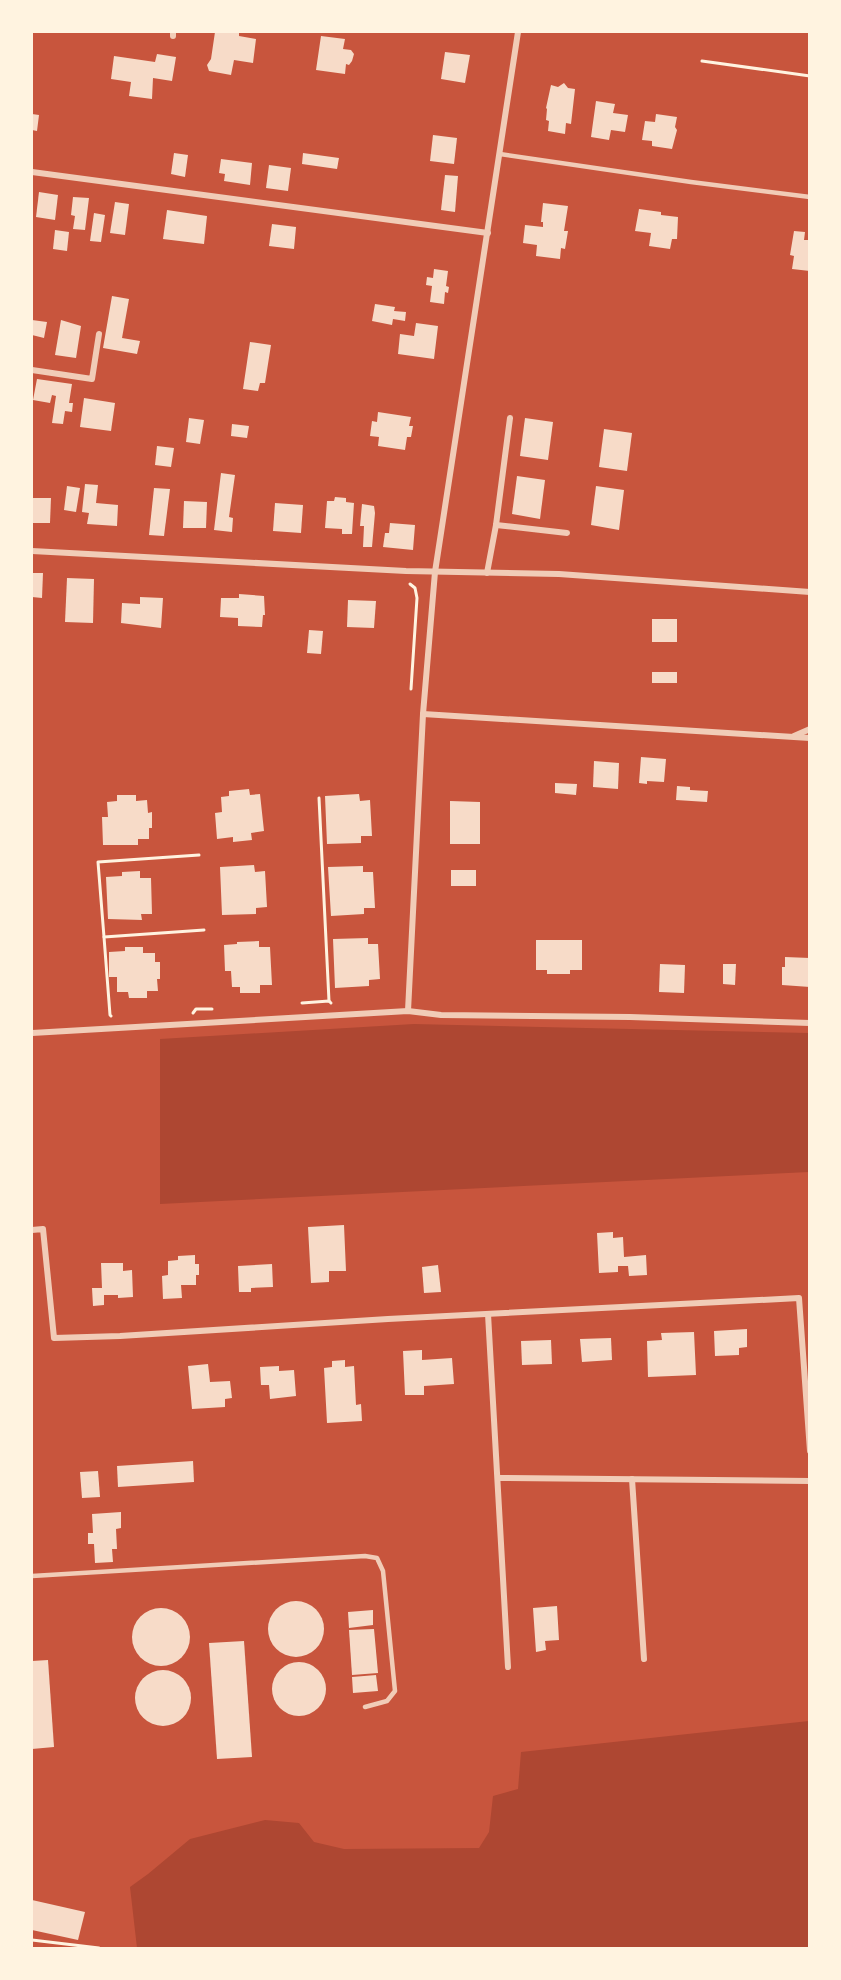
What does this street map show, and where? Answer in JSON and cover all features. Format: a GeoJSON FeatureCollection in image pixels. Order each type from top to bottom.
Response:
{"type":"FeatureCollection","features":[{"type":"Feature","properties":{"kind":"street"},"geometry":{"type":"LineString","coordinates":[[408,1011],[423,714],[435,572],[518,32]]}},
{"type":"Feature","properties":{"kind":"street"},"geometry":{"type":"LineString","coordinates":[[32,172],[488,233]]}},
{"type":"Feature","properties":{"kind":"street"},"geometry":{"type":"LineString","coordinates":[[32,370],[92,379],[99,334]]}},
{"type":"Feature","properties":{"kind":"street"},"geometry":{"type":"LineString","coordinates":[[488,573],[510,418]]}},
{"type":"Feature","properties":{"kind":"street"},"geometry":{"type":"LineString","coordinates":[[496,525],[567,533]]}},
{"type":"Feature","properties":{"kind":"street"},"geometry":{"type":"LineString","coordinates":[[32,551],[435,572],[559,574],[810,592]]}},
{"type":"Feature","properties":{"kind":"street"},"geometry":{"type":"LineString","coordinates":[[423,714],[810,738]]}},
{"type":"Feature","properties":{"kind":"street"},"geometry":{"type":"LineString","coordinates":[[792,737],[810,729]]}},
{"type":"Feature","properties":{"kind":"street"},"geometry":{"type":"LineString","coordinates":[[32,1033],[408,1011],[441,1016],[630,1017],[810,1023]]}},
{"type":"Feature","properties":{"kind":"street"},"geometry":{"type":"LineString","coordinates":[[32,1230],[43,1229],[54,1338],[799,1298],[810,1451]]}},
{"type":"Feature","properties":{"kind":"street"},"geometry":{"type":"LineString","coordinates":[[488,1314],[508,1667]]}},
{"type":"Feature","properties":{"kind":"street"},"geometry":{"type":"LineString","coordinates":[[498,1478],[810,1481]]}},
{"type":"Feature","properties":{"kind":"street"},"geometry":{"type":"LineString","coordinates":[[632,1479],[644,1659]]}},
{"type":"Feature","properties":{"kind":"lane"},"geometry":{"type":"LineString","coordinates":[[500,154],[810,197]]}},
{"type":"Feature","properties":{"kind":"lane"},"geometry":{"type":"LineString","coordinates":[[32,1576],[365,1556],[377,1558],[383,1571],[395,1691],[387,1701],[365,1707]]}},
{"type":"Feature","properties":{"kind":"path"},"geometry":{"type":"LineString","coordinates":[[702,62],[810,76]]}},
{"type":"Feature","properties":{"kind":"path"},"geometry":{"type":"LineString","coordinates":[[405,581],[414,588],[417,598],[411,694]]}},
{"type":"Feature","properties":{"kind":"path"},"geometry":{"type":"LineString","coordinates":[[319,798],[329,1001],[333,1006]]}},
{"type":"Feature","properties":{"kind":"path"},"geometry":{"type":"LineString","coordinates":[[118,1020],[110,1015],[98,862],[199,855]]}},
{"type":"Feature","properties":{"kind":"path"},"geometry":{"type":"LineString","coordinates":[[104,937],[204,930]]}},
{"type":"Feature","properties":{"kind":"path"},"geometry":{"type":"LineString","coordinates":[[301,1004],[329,1001]]}},
{"type":"Feature","properties":{"kind":"path"},"geometry":{"type":"LineString","coordinates":[[192,1015],[196,1009],[216,1009]]}},
{"type":"Feature","properties":{"kind":"path"},"geometry":{"type":"LineString","coordinates":[[32,1940],[99,1948]]}},
{"type":"Feature","properties":{"kind":"shaded area"},"geometry":{"type":"Polygon","coordinates":[[[414,1024],[809,1033],[809,1172],[160,1204],[160,1039],[414,1024]]]}},
{"type":"Feature","properties":{"kind":"shaded area"},"geometry":{"type":"Polygon","coordinates":[[[809,1721],[809,1948],[137,1948],[130,1887],[190,1839],[265,1820],[299,1823],[314,1842],[344,1849],[479,1848],[489,1832],[493,1796],[518,1789],[521,1752],[809,1721]]]}},
{"type":"Feature","properties":{"kind":"building"},"geometry":{"type":"Polygon","coordinates":[[[215,32],[239,32],[239,36],[256,39],[253,63],[234,60],[231,75],[209,71],[207,65],[211,59],[215,32]]]}},
{"type":"Feature","properties":{"kind":"building"},"geometry":{"type":"Polygon","coordinates":[[[321,36],[345,39],[343,49],[351,50],[354,54],[349,65],[346,64],[345,74],[316,70],[321,36]]]}},
{"type":"Feature","properties":{"kind":"building"},"geometry":{"type":"Polygon","coordinates":[[[445,52],[470,55],[465,83],[441,79],[445,52]]]}},
{"type":"Feature","properties":{"kind":"building"},"geometry":{"type":"Polygon","coordinates":[[[157,54],[176,57],[172,81],[153,78],[152,99],[129,96],[131,82],[111,79],[114,56],[155,62],[157,54]]]}},
{"type":"Feature","properties":{"kind":"building"},"geometry":{"type":"Polygon","coordinates":[[[564,83],[568,88],[575,89],[571,124],[566,123],[565,134],[548,131],[549,121],[546,120],[551,85],[558,87],[564,83]]]}},
{"type":"Feature","properties":{"kind":"building"},"geometry":{"type":"Polygon","coordinates":[[[596,101],[615,104],[613,113],[628,115],[625,132],[611,130],[609,140],[591,137],[596,101]]]}},
{"type":"Feature","properties":{"kind":"building"},"geometry":{"type":"Polygon","coordinates":[[[32,114],[39,115],[37,131],[32,130],[32,114]]]}},
{"type":"Feature","properties":{"kind":"building"},"geometry":{"type":"Polygon","coordinates":[[[656,114],[677,117],[675,127],[677,130],[672,149],[652,146],[652,141],[642,140],[645,121],[655,122],[656,114]]]}},
{"type":"Feature","properties":{"kind":"building"},"geometry":{"type":"Polygon","coordinates":[[[433,135],[457,138],[454,164],[430,161],[433,135]]]}},
{"type":"Feature","properties":{"kind":"building"},"geometry":{"type":"Polygon","coordinates":[[[174,153],[188,155],[185,177],[171,174],[174,153]]]}},
{"type":"Feature","properties":{"kind":"building"},"geometry":{"type":"Polygon","coordinates":[[[303,153],[339,158],[337,169],[302,164],[303,153]]]}},
{"type":"Feature","properties":{"kind":"building"},"geometry":{"type":"Polygon","coordinates":[[[221,159],[252,163],[250,185],[224,181],[225,174],[219,173],[221,159]]]}},
{"type":"Feature","properties":{"kind":"building"},"geometry":{"type":"Polygon","coordinates":[[[269,165],[291,168],[288,191],[266,188],[269,165]]]}},
{"type":"Feature","properties":{"kind":"building"},"geometry":{"type":"Polygon","coordinates":[[[445,175],[458,176],[455,212],[441,210],[445,175]]]}},
{"type":"Feature","properties":{"kind":"building"},"geometry":{"type":"Polygon","coordinates":[[[39,192],[58,195],[55,220],[36,217],[39,192]]]}},
{"type":"Feature","properties":{"kind":"building"},"geometry":{"type":"Polygon","coordinates":[[[73,197],[89,198],[85,230],[73,229],[75,216],[71,215],[73,197]]]}},
{"type":"Feature","properties":{"kind":"building"},"geometry":{"type":"Polygon","coordinates":[[[115,202],[129,204],[125,235],[110,233],[115,202]]]}},
{"type":"Feature","properties":{"kind":"building"},"geometry":{"type":"Polygon","coordinates":[[[543,203],[568,206],[564,231],[568,231],[565,249],[561,248],[560,259],[536,256],[537,245],[523,243],[525,225],[543,227],[543,222],[541,222],[543,203]]]}},
{"type":"Feature","properties":{"kind":"building"},"geometry":{"type":"Polygon","coordinates":[[[639,209],[678,217],[677,239],[672,239],[670,249],[649,246],[651,233],[635,231],[639,209]]]}},
{"type":"Feature","properties":{"kind":"building"},"geometry":{"type":"Polygon","coordinates":[[[167,210],[207,216],[204,244],[163,239],[167,210]]]}},
{"type":"Feature","properties":{"kind":"building"},"geometry":{"type":"Polygon","coordinates":[[[94,213],[105,215],[101,242],[90,241],[94,213]]]}},
{"type":"Feature","properties":{"kind":"building"},"geometry":{"type":"Polygon","coordinates":[[[272,224],[296,227],[294,249],[269,246],[272,224]]]}},
{"type":"Feature","properties":{"kind":"building"},"geometry":{"type":"Polygon","coordinates":[[[55,230],[69,232],[67,251],[53,249],[55,230]]]}},
{"type":"Feature","properties":{"kind":"building"},"geometry":{"type":"Polygon","coordinates":[[[794,231],[805,232],[804,240],[810,240],[810,271],[792,269],[794,256],[790,255],[794,231]]]}},
{"type":"Feature","properties":{"kind":"building"},"geometry":{"type":"Polygon","coordinates":[[[434,269],[448,271],[446,286],[449,287],[448,293],[445,292],[444,304],[430,302],[432,286],[426,285],[427,277],[433,278],[434,269]]]}},
{"type":"Feature","properties":{"kind":"building"},"geometry":{"type":"Polygon","coordinates":[[[112,296],[129,299],[122,338],[140,341],[137,354],[103,348],[112,296]]]}},
{"type":"Feature","properties":{"kind":"building"},"geometry":{"type":"Polygon","coordinates":[[[375,304],[395,307],[394,311],[406,312],[405,321],[393,319],[392,325],[372,321],[375,304]]]}},
{"type":"Feature","properties":{"kind":"building"},"geometry":{"type":"Polygon","coordinates":[[[32,320],[47,322],[44,338],[32,335],[32,320]]]}},
{"type":"Feature","properties":{"kind":"building"},"geometry":{"type":"Polygon","coordinates":[[[61,320],[81,326],[76,358],[55,355],[61,320]]]}},
{"type":"Feature","properties":{"kind":"building"},"geometry":{"type":"Polygon","coordinates":[[[416,323],[438,326],[434,359],[398,354],[400,334],[414,336],[416,323]]]}},
{"type":"Feature","properties":{"kind":"building"},"geometry":{"type":"Polygon","coordinates":[[[250,342],[271,345],[265,383],[260,383],[258,391],[243,389],[250,342]]]}},
{"type":"Feature","properties":{"kind":"building"},"geometry":{"type":"Polygon","coordinates":[[[37,379],[72,384],[69,403],[73,403],[72,412],[65,411],[63,424],[52,423],[56,396],[52,395],[50,403],[33,400],[37,379]]]}},
{"type":"Feature","properties":{"kind":"building"},"geometry":{"type":"Polygon","coordinates":[[[84,398],[115,403],[111,431],[80,427],[84,398]]]}},
{"type":"Feature","properties":{"kind":"building"},"geometry":{"type":"Polygon","coordinates":[[[378,412],[411,417],[409,426],[413,426],[411,437],[407,437],[405,450],[378,446],[379,437],[370,436],[372,421],[377,422],[378,412]]]}},
{"type":"Feature","properties":{"kind":"building"},"geometry":{"type":"Polygon","coordinates":[[[189,418],[204,420],[200,444],[186,442],[189,418]]]}},
{"type":"Feature","properties":{"kind":"building"},"geometry":{"type":"Polygon","coordinates":[[[525,418],[553,422],[548,460],[520,456],[525,418]]]}},
{"type":"Feature","properties":{"kind":"building"},"geometry":{"type":"Polygon","coordinates":[[[232,424],[249,426],[247,438],[231,436],[232,424]]]}},
{"type":"Feature","properties":{"kind":"building"},"geometry":{"type":"Polygon","coordinates":[[[604,429],[632,433],[627,471],[599,467],[604,429]]]}},
{"type":"Feature","properties":{"kind":"building"},"geometry":{"type":"Polygon","coordinates":[[[157,446],[174,448],[171,467],[155,465],[157,446]]]}},
{"type":"Feature","properties":{"kind":"building"},"geometry":{"type":"Polygon","coordinates":[[[221,473],[235,475],[229,517],[233,518],[232,532],[214,530],[221,473]]]}},
{"type":"Feature","properties":{"kind":"building"},"geometry":{"type":"Polygon","coordinates":[[[517,476],[545,480],[540,519],[512,514],[517,476]]]}},
{"type":"Feature","properties":{"kind":"building"},"geometry":{"type":"Polygon","coordinates":[[[85,484],[98,485],[96,503],[118,505],[117,526],[87,524],[89,513],[82,512],[85,484]]]}},
{"type":"Feature","properties":{"kind":"building"},"geometry":{"type":"Polygon","coordinates":[[[67,486],[80,488],[76,512],[64,510],[67,486]]]}},
{"type":"Feature","properties":{"kind":"building"},"geometry":{"type":"Polygon","coordinates":[[[596,486],[624,490],[619,530],[591,525],[596,486]]]}},
{"type":"Feature","properties":{"kind":"building"},"geometry":{"type":"Polygon","coordinates":[[[154,488],[170,489],[164,536],[149,535],[154,488]]]}},
{"type":"Feature","properties":{"kind":"building"},"geometry":{"type":"Polygon","coordinates":[[[335,497],[346,498],[346,502],[354,503],[352,534],[342,534],[342,529],[325,528],[327,501],[334,501],[335,497]]]}},
{"type":"Feature","properties":{"kind":"building"},"geometry":{"type":"Polygon","coordinates":[[[32,498],[51,498],[50,523],[32,523],[32,498]]]}},
{"type":"Feature","properties":{"kind":"building"},"geometry":{"type":"Polygon","coordinates":[[[184,501],[207,502],[206,528],[183,528],[184,501]]]}},
{"type":"Feature","properties":{"kind":"building"},"geometry":{"type":"Polygon","coordinates":[[[275,503],[303,505],[301,533],[273,531],[275,503]]]}},
{"type":"Feature","properties":{"kind":"building"},"geometry":{"type":"Polygon","coordinates":[[[362,504],[374,506],[372,547],[363,547],[364,526],[360,526],[362,504]]]}},
{"type":"Feature","properties":{"kind":"building"},"geometry":{"type":"Polygon","coordinates":[[[390,523],[415,525],[413,550],[383,547],[385,533],[389,533],[390,523]]]}},
{"type":"Feature","properties":{"kind":"building"},"geometry":{"type":"Polygon","coordinates":[[[32,573],[43,573],[42,598],[32,597],[32,573]]]}},
{"type":"Feature","properties":{"kind":"building"},"geometry":{"type":"Polygon","coordinates":[[[67,578],[94,579],[93,623],[65,622],[67,578]]]}},
{"type":"Feature","properties":{"kind":"building"},"geometry":{"type":"Polygon","coordinates":[[[239,594],[264,596],[265,615],[263,615],[262,627],[238,626],[238,618],[220,617],[221,598],[239,598],[239,594]]]}},
{"type":"Feature","properties":{"kind":"building"},"geometry":{"type":"Polygon","coordinates":[[[140,597],[163,598],[161,628],[121,623],[122,603],[140,604],[140,597]]]}},
{"type":"Feature","properties":{"kind":"building"},"geometry":{"type":"Polygon","coordinates":[[[348,600],[376,601],[374,628],[347,627],[348,600]]]}},
{"type":"Feature","properties":{"kind":"building"},"geometry":{"type":"Polygon","coordinates":[[[652,619],[677,619],[677,642],[652,642],[652,619]]]}},
{"type":"Feature","properties":{"kind":"building"},"geometry":{"type":"Polygon","coordinates":[[[309,630],[323,631],[321,654],[307,653],[309,630]]]}},
{"type":"Feature","properties":{"kind":"building"},"geometry":{"type":"Polygon","coordinates":[[[652,672],[677,672],[677,683],[652,683],[652,672]]]}},
{"type":"Feature","properties":{"kind":"building"},"geometry":{"type":"Polygon","coordinates":[[[641,757],[666,759],[664,782],[639,783],[641,757]]]}},
{"type":"Feature","properties":{"kind":"building"},"geometry":{"type":"Polygon","coordinates":[[[594,761],[619,763],[618,789],[593,787],[594,761]]]}},
{"type":"Feature","properties":{"kind":"building"},"geometry":{"type":"Polygon","coordinates":[[[555,783],[577,784],[576,795],[555,793],[555,783]]]}},
{"type":"Feature","properties":{"kind":"building"},"geometry":{"type":"Polygon","coordinates":[[[677,786],[690,787],[690,790],[708,791],[707,802],[676,800],[677,786]]]}},
{"type":"Feature","properties":{"kind":"building"},"geometry":{"type":"Polygon","coordinates":[[[249,789],[250,795],[260,794],[264,831],[251,833],[252,840],[233,842],[233,837],[217,839],[215,813],[222,812],[221,797],[229,796],[229,791],[249,789]]]}},
{"type":"Feature","properties":{"kind":"building"},"geometry":{"type":"Polygon","coordinates":[[[359,794],[360,801],[370,800],[372,836],[361,836],[361,843],[327,844],[325,796],[359,794]]]}},
{"type":"Feature","properties":{"kind":"building"},"geometry":{"type":"Polygon","coordinates":[[[117,795],[136,795],[136,801],[147,800],[148,813],[152,812],[149,839],[138,839],[138,845],[103,845],[102,817],[108,817],[107,802],[117,801],[117,795]]]}},
{"type":"Feature","properties":{"kind":"building"},"geometry":{"type":"Polygon","coordinates":[[[450,801],[480,802],[480,844],[450,844],[450,801]]]}},
{"type":"Feature","properties":{"kind":"building"},"geometry":{"type":"Polygon","coordinates":[[[254,865],[255,872],[265,871],[267,907],[256,908],[256,914],[222,915],[220,867],[254,865]]]}},
{"type":"Feature","properties":{"kind":"building"},"geometry":{"type":"Polygon","coordinates":[[[363,866],[363,872],[373,872],[375,908],[364,908],[364,914],[331,916],[328,867],[363,866]]]}},
{"type":"Feature","properties":{"kind":"building"},"geometry":{"type":"Polygon","coordinates":[[[451,870],[476,870],[476,886],[451,886],[451,870]]]}},
{"type":"Feature","properties":{"kind":"building"},"geometry":{"type":"Polygon","coordinates":[[[140,871],[140,878],[151,878],[152,914],[141,914],[142,920],[108,919],[106,877],[122,876],[122,872],[140,871]]]}},
{"type":"Feature","properties":{"kind":"building"},"geometry":{"type":"Polygon","coordinates":[[[368,938],[368,944],[378,944],[380,979],[369,980],[369,986],[335,988],[333,939],[368,938]]]}},
{"type":"Feature","properties":{"kind":"building"},"geometry":{"type":"Polygon","coordinates":[[[536,940],[582,940],[582,970],[570,970],[570,974],[547,974],[547,970],[536,970],[536,940]]]}},
{"type":"Feature","properties":{"kind":"building"},"geometry":{"type":"Polygon","coordinates":[[[259,941],[259,947],[270,947],[272,985],[260,985],[260,993],[240,993],[240,987],[232,987],[231,971],[225,971],[224,945],[259,941]]]}},
{"type":"Feature","properties":{"kind":"building"},"geometry":{"type":"Polygon","coordinates":[[[125,947],[143,947],[143,953],[155,953],[155,962],[160,962],[160,979],[157,979],[158,991],[147,991],[147,998],[129,998],[128,992],[117,992],[117,977],[109,977],[109,952],[125,951],[125,947]]]}},
{"type":"Feature","properties":{"kind":"building"},"geometry":{"type":"Polygon","coordinates":[[[785,957],[810,958],[810,987],[782,985],[782,967],[785,967],[785,957]]]}},
{"type":"Feature","properties":{"kind":"building"},"geometry":{"type":"Polygon","coordinates":[[[660,964],[685,965],[684,993],[659,992],[660,964]]]}},
{"type":"Feature","properties":{"kind":"building"},"geometry":{"type":"Polygon","coordinates":[[[723,964],[736,964],[735,985],[723,984],[723,964]]]}},
{"type":"Feature","properties":{"kind":"building"},"geometry":{"type":"Polygon","coordinates":[[[344,1225],[346,1271],[329,1271],[329,1282],[311,1283],[308,1227],[344,1225]]]}},
{"type":"Feature","properties":{"kind":"building"},"geometry":{"type":"Polygon","coordinates":[[[613,1232],[613,1238],[623,1237],[624,1257],[646,1255],[647,1275],[629,1276],[628,1266],[618,1266],[618,1272],[599,1273],[597,1233],[613,1232]]]}},
{"type":"Feature","properties":{"kind":"building"},"geometry":{"type":"Polygon","coordinates":[[[195,1255],[195,1264],[199,1264],[196,1285],[181,1285],[182,1298],[163,1299],[162,1276],[168,1275],[168,1261],[178,1260],[178,1256],[195,1255]]]}},
{"type":"Feature","properties":{"kind":"building"},"geometry":{"type":"Polygon","coordinates":[[[101,1263],[123,1263],[123,1271],[132,1270],[133,1297],[118,1298],[118,1295],[104,1295],[104,1305],[93,1306],[92,1288],[102,1288],[101,1263]]]}},
{"type":"Feature","properties":{"kind":"building"},"geometry":{"type":"Polygon","coordinates":[[[272,1264],[273,1287],[251,1288],[251,1292],[239,1292],[238,1266],[272,1264]]]}},
{"type":"Feature","properties":{"kind":"building"},"geometry":{"type":"Polygon","coordinates":[[[438,1265],[441,1292],[424,1293],[422,1267],[438,1265]]]}},
{"type":"Feature","properties":{"kind":"building"},"geometry":{"type":"Polygon","coordinates":[[[747,1329],[747,1347],[739,1348],[739,1355],[715,1356],[714,1331],[747,1329]]]}},
{"type":"Feature","properties":{"kind":"building"},"geometry":{"type":"Polygon","coordinates":[[[694,1332],[696,1375],[648,1377],[647,1341],[662,1340],[661,1333],[694,1332]]]}},
{"type":"Feature","properties":{"kind":"building"},"geometry":{"type":"Polygon","coordinates":[[[611,1338],[612,1360],[582,1362],[580,1339],[611,1338]]]}},
{"type":"Feature","properties":{"kind":"building"},"geometry":{"type":"Polygon","coordinates":[[[551,1340],[552,1364],[522,1365],[521,1341],[551,1340]]]}},
{"type":"Feature","properties":{"kind":"building"},"geometry":{"type":"Polygon","coordinates":[[[422,1350],[422,1360],[452,1358],[454,1384],[424,1386],[424,1395],[405,1395],[403,1351],[422,1350]]]}},
{"type":"Feature","properties":{"kind":"building"},"geometry":{"type":"Polygon","coordinates":[[[345,1360],[345,1367],[354,1366],[356,1405],[361,1404],[362,1421],[327,1423],[324,1368],[332,1367],[332,1361],[345,1360]]]}},
{"type":"Feature","properties":{"kind":"building"},"geometry":{"type":"Polygon","coordinates":[[[208,1364],[210,1382],[230,1381],[232,1398],[225,1399],[225,1407],[192,1409],[188,1366],[208,1364]]]}},
{"type":"Feature","properties":{"kind":"building"},"geometry":{"type":"Polygon","coordinates":[[[279,1366],[279,1371],[294,1370],[296,1396],[270,1399],[269,1385],[261,1385],[260,1367],[279,1366]]]}},
{"type":"Feature","properties":{"kind":"building"},"geometry":{"type":"Polygon","coordinates":[[[193,1461],[194,1482],[118,1487],[117,1466],[193,1461]]]}},
{"type":"Feature","properties":{"kind":"building"},"geometry":{"type":"Polygon","coordinates":[[[98,1471],[100,1497],[82,1498],[80,1472],[98,1471]]]}},
{"type":"Feature","properties":{"kind":"building"},"geometry":{"type":"Polygon","coordinates":[[[121,1512],[121,1528],[116,1529],[117,1549],[112,1549],[113,1562],[95,1563],[94,1544],[88,1544],[88,1533],[93,1533],[92,1514],[121,1512]]]}},
{"type":"Feature","properties":{"kind":"building"},"geometry":{"type":"Polygon","coordinates":[[[290,1601],[302,1601],[312,1605],[320,1613],[324,1629],[320,1645],[312,1653],[302,1657],[290,1657],[280,1653],[272,1645],[268,1635],[268,1623],[272,1613],[280,1605],[290,1601]]]}},
{"type":"Feature","properties":{"kind":"building"},"geometry":{"type":"Polygon","coordinates":[[[557,1606],[559,1640],[545,1641],[546,1650],[536,1652],[533,1608],[557,1606]]]}},
{"type":"Feature","properties":{"kind":"building"},"geometry":{"type":"Polygon","coordinates":[[[161,1608],[172,1610],[185,1621],[190,1637],[188,1648],[177,1661],[161,1666],[150,1664],[137,1653],[132,1637],[134,1626],[145,1613],[161,1608]]]}},
{"type":"Feature","properties":{"kind":"building"},"geometry":{"type":"Polygon","coordinates":[[[373,1610],[373,1625],[349,1628],[348,1612],[373,1610]]]}},
{"type":"Feature","properties":{"kind":"building"},"geometry":{"type":"Polygon","coordinates":[[[374,1629],[378,1673],[352,1675],[349,1630],[374,1629]]]}},
{"type":"Feature","properties":{"kind":"building"},"geometry":{"type":"Polygon","coordinates":[[[244,1641],[252,1757],[217,1759],[209,1643],[244,1641]]]}},
{"type":"Feature","properties":{"kind":"building"},"geometry":{"type":"Polygon","coordinates":[[[48,1660],[54,1747],[32,1749],[32,1661],[48,1660]]]}},
{"type":"Feature","properties":{"kind":"building"},"geometry":{"type":"Polygon","coordinates":[[[294,1662],[304,1662],[314,1666],[322,1674],[326,1689],[322,1704],[314,1712],[304,1716],[294,1716],[284,1712],[276,1704],[272,1694],[272,1684],[276,1674],[284,1666],[294,1662]]]}},
{"type":"Feature","properties":{"kind":"building"},"geometry":{"type":"Polygon","coordinates":[[[163,1670],[174,1672],[183,1678],[189,1687],[191,1698],[189,1709],[183,1718],[174,1724],[163,1726],[152,1724],[143,1718],[137,1709],[135,1698],[137,1687],[143,1678],[152,1672],[163,1670]]]}},
{"type":"Feature","properties":{"kind":"building"},"geometry":{"type":"Polygon","coordinates":[[[376,1675],[378,1691],[353,1693],[352,1677],[376,1675]]]}},
{"type":"Feature","properties":{"kind":"building"},"geometry":{"type":"Polygon","coordinates":[[[32,1900],[85,1912],[78,1940],[32,1930],[32,1900]]]}}]}
